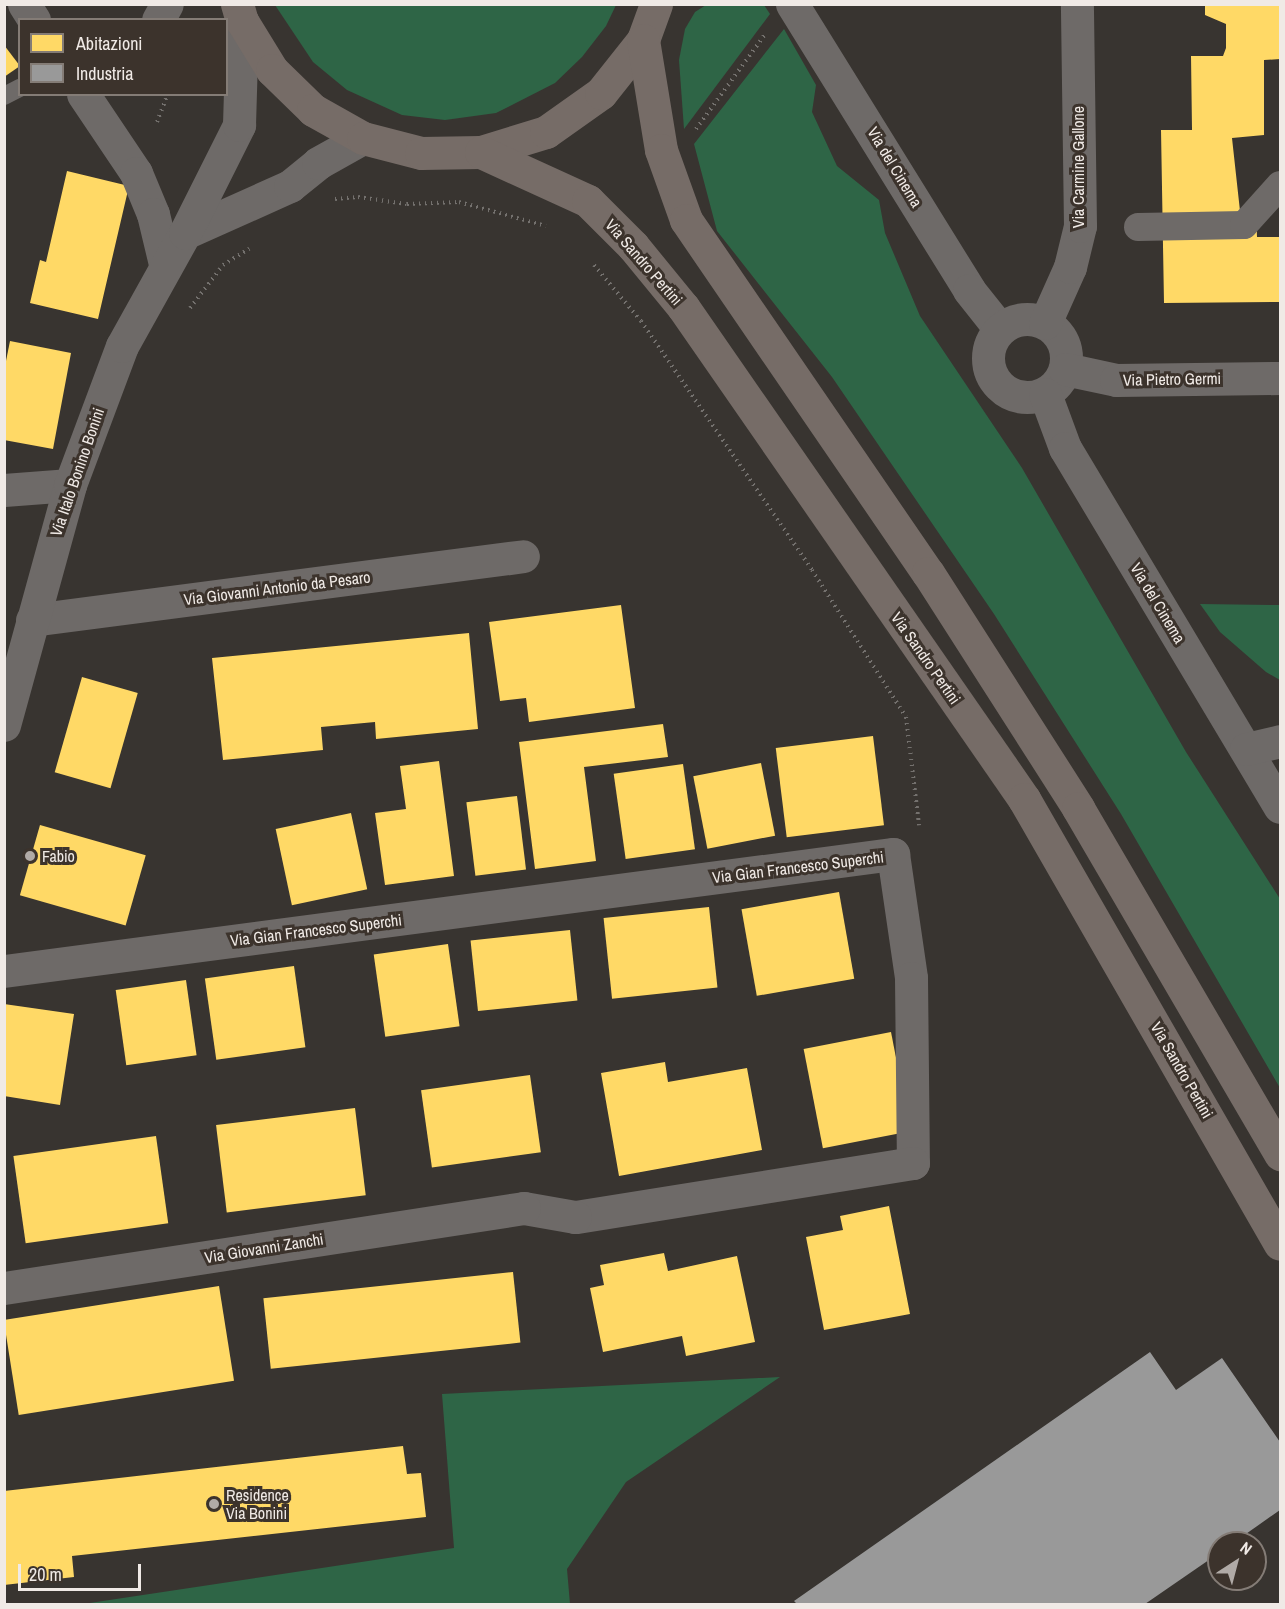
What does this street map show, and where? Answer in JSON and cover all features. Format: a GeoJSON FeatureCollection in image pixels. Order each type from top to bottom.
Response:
{"type":"FeatureCollection","features":[{"type":"Feature","properties":{"kind":"main road"},"geometry":{"type":"LineString","coordinates":[[240,13],[272,70],[313,110],[363,138],[421,153],[481,152],[546,132],[601,93],[643,40],[656,4]]}},
{"type":"Feature","properties":{"kind":"main road"},"geometry":{"type":"LineString","coordinates":[[643,40],[662,150],[686,220],[928,573],[1078,808],[1281,1154]]}},
{"type":"Feature","properties":{"kind":"main road","name":"Via Sandro Pertini"},"geometry":{"type":"LineString","coordinates":[[481,152],[588,201],[633,246],[683,307],[1024,799],[1281,1245]]}},
{"type":"Feature","properties":{"kind":"street"},"geometry":{"type":"LineString","coordinates":[[24,4],[33,18]]}},
{"type":"Feature","properties":{"kind":"street"},"geometry":{"type":"LineString","coordinates":[[159,18],[167,4]]}},
{"type":"Feature","properties":{"kind":"street","name":"Via del Cinema"},"geometry":{"type":"LineString","coordinates":[[792,4],[969,290],[1000,329]]}},
{"type":"Feature","properties":{"kind":"street","name":"Via Carmine Gallone"},"geometry":{"type":"LineString","coordinates":[[1045,323],[1070,267],[1080,226],[1077,4]]}},
{"type":"Feature","properties":{"kind":"street","name":"Via Italo Bonino Bonini"},"geometry":{"type":"LineString","coordinates":[[4,725],[70,484],[122,346],[165,264],[185,233],[239,125],[240,13]]}},
{"type":"Feature","properties":{"kind":"street"},"geometry":{"type":"LineString","coordinates":[[84,96],[136,173],[153,214],[165,264]]}},
{"type":"Feature","properties":{"kind":"street"},"geometry":{"type":"LineString","coordinates":[[185,233],[290,186],[318,163],[363,138]]}},
{"type":"Feature","properties":{"kind":"street"},"geometry":{"type":"LineString","coordinates":[[1138,227],[1244,225],[1281,185]]}},
{"type":"Feature","properties":{"kind":"street"},"geometry":{"type":"LineString","coordinates":[[1022,318],[1045,323],[1063,342],[1065,369],[1061,379],[1045,394],[1020,398],[1008,393],[991,375],[988,350],[1000,329],[1022,318]]}},
{"type":"Feature","properties":{"kind":"street","name":"Via Pietro Germi"},"geometry":{"type":"LineString","coordinates":[[1065,369],[1116,380],[1281,378]]}},
{"type":"Feature","properties":{"kind":"street","name":"Via del Cinema"},"geometry":{"type":"LineString","coordinates":[[1045,394],[1065,448],[1281,807]]}},
{"type":"Feature","properties":{"kind":"street"},"geometry":{"type":"LineString","coordinates":[[4,490],[70,484]]}},
{"type":"Feature","properties":{"kind":"street","name":"Via Giovanni Antonio da Pesaro"},"geometry":{"type":"LineString","coordinates":[[32,620],[523,556]]}},
{"type":"Feature","properties":{"kind":"street"},"geometry":{"type":"LineString","coordinates":[[1246,749],[1281,741]]}},
{"type":"Feature","properties":{"kind":"street","name":"Via Gian Francesco Superchi"},"geometry":{"type":"LineString","coordinates":[[4,971],[893,854],[911,978],[913,1163],[575,1217],[524,1208]]}},
{"type":"Feature","properties":{"kind":"street","name":"Via Giovanni Zanchi"},"geometry":{"type":"LineString","coordinates":[[4,1288],[524,1208]]}},
{"type":"Feature","properties":{"kind":"lane"},"geometry":{"type":"LineString","coordinates":[[4,96],[18,89]]}},
{"type":"Feature","properties":{"kind":"path"},"geometry":{"type":"LineString","coordinates":[[689,139],[769,28]]}},
{"type":"Feature","properties":{"kind":"path"},"geometry":{"type":"LineString","coordinates":[[158,122],[167,96]]}},
{"type":"Feature","properties":{"kind":"path"},"geometry":{"type":"LineString","coordinates":[[326,200],[358,197],[407,204],[459,202],[556,229]]}},
{"type":"Feature","properties":{"kind":"path"},"geometry":{"type":"LineString","coordinates":[[183,317],[223,265],[251,247]]}},
{"type":"Feature","properties":{"kind":"path"},"geometry":{"type":"LineString","coordinates":[[589,259],[641,321],[812,570],[906,717],[920,834],[893,854]]}},
{"type":"Feature","properties":{"kind":"green space"},"geometry":{"type":"Polygon","coordinates":[[[275,5],[616,5],[606,26],[582,57],[555,83],[496,113],[445,120],[402,115],[347,90],[313,62],[275,5]]]}},
{"type":"Feature","properties":{"kind":"green space"},"geometry":{"type":"Polygon","coordinates":[[[706,5],[764,5],[770,14],[684,129],[679,60],[685,29],[695,12],[706,5]]]}},
{"type":"Feature","properties":{"kind":"green space"},"geometry":{"type":"Polygon","coordinates":[[[784,29],[816,85],[812,112],[837,166],[879,200],[885,233],[920,316],[1022,468],[1186,752],[1280,899],[1280,1088],[1121,814],[994,614],[832,377],[717,231],[694,144],[784,29]]]}},
{"type":"Feature","properties":{"kind":"green space"},"geometry":{"type":"Polygon","coordinates":[[[1200,604],[1280,605],[1280,680],[1266,672],[1220,632],[1200,604]]]}},
{"type":"Feature","properties":{"kind":"green space"},"geometry":{"type":"Polygon","coordinates":[[[780,1377],[626,1482],[567,1569],[570,1604],[83,1604],[454,1548],[442,1394],[780,1377]]]}},
{"type":"Feature","properties":{"kind":"building: Abitazioni"},"geometry":{"type":"Polygon","coordinates":[[[1205,4],[1280,4],[1280,59],[1264,60],[1264,135],[1232,138],[1240,211],[1256,210],[1257,237],[1280,237],[1280,302],[1164,303],[1161,130],[1192,130],[1191,56],[1223,56],[1226,48],[1226,24],[1205,15],[1205,4]]]}},
{"type":"Feature","properties":{"kind":"building: Abitazioni"},"geometry":{"type":"Polygon","coordinates":[[[4,45],[18,63],[18,67],[4,77],[4,45]]]}},
{"type":"Feature","properties":{"kind":"building: Abitazioni"},"geometry":{"type":"Polygon","coordinates":[[[67,171],[129,186],[98,319],[30,303],[40,260],[46,262],[67,171]]]}},
{"type":"Feature","properties":{"kind":"building: Abitazioni"},"geometry":{"type":"Polygon","coordinates":[[[10,341],[71,353],[53,449],[4,440],[4,371],[10,341]]]}},
{"type":"Feature","properties":{"kind":"building: Abitazioni"},"geometry":{"type":"Polygon","coordinates":[[[621,605],[635,708],[529,722],[526,698],[500,701],[489,622],[621,605]]]}},
{"type":"Feature","properties":{"kind":"building: Abitazioni"},"geometry":{"type":"Polygon","coordinates":[[[469,633],[478,729],[376,739],[375,722],[321,727],[323,750],[223,760],[212,658],[469,633]]]}},
{"type":"Feature","properties":{"kind":"building: Abitazioni"},"geometry":{"type":"Polygon","coordinates":[[[82,677],[138,693],[110,788],[55,772],[82,677]]]}},
{"type":"Feature","properties":{"kind":"building: Abitazioni"},"geometry":{"type":"Polygon","coordinates":[[[663,724],[668,757],[584,767],[596,861],[535,869],[519,742],[663,724]]]}},
{"type":"Feature","properties":{"kind":"building: Abitazioni"},"geometry":{"type":"Polygon","coordinates":[[[873,736],[884,825],[787,837],[776,748],[873,736]]]}},
{"type":"Feature","properties":{"kind":"building: Abitazioni"},"geometry":{"type":"Polygon","coordinates":[[[439,761],[454,876],[385,885],[375,813],[406,809],[400,766],[439,761]]]}},
{"type":"Feature","properties":{"kind":"building: Abitazioni"},"geometry":{"type":"Polygon","coordinates":[[[761,763],[775,836],[707,849],[693,776],[761,763]]]}},
{"type":"Feature","properties":{"kind":"building: Abitazioni"},"geometry":{"type":"Polygon","coordinates":[[[683,764],[695,849],[626,859],[614,774],[683,764]]]}},
{"type":"Feature","properties":{"kind":"building: Abitazioni"},"geometry":{"type":"Polygon","coordinates":[[[517,796],[526,869],[475,876],[466,802],[517,796]]]}},
{"type":"Feature","properties":{"kind":"building: Abitazioni"},"geometry":{"type":"Polygon","coordinates":[[[351,813],[367,889],[292,905],[276,829],[351,813]]]}},
{"type":"Feature","properties":{"kind":"building: Abitazioni"},"geometry":{"type":"Polygon","coordinates":[[[40,825],[146,855],[126,925],[20,895],[40,825]]]}},
{"type":"Feature","properties":{"kind":"building: Abitazioni"},"geometry":{"type":"Polygon","coordinates":[[[839,892],[854,979],[757,996],[742,909],[839,892]]]}},
{"type":"Feature","properties":{"kind":"building: Abitazioni"},"geometry":{"type":"Polygon","coordinates":[[[709,907],[717,988],[612,999],[604,918],[709,907]]]}},
{"type":"Feature","properties":{"kind":"building: Abitazioni"},"geometry":{"type":"Polygon","coordinates":[[[570,930],[577,1001],[478,1011],[471,940],[570,930]]]}},
{"type":"Feature","properties":{"kind":"building: Abitazioni"},"geometry":{"type":"Polygon","coordinates":[[[448,944],[460,1026],[385,1037],[374,954],[448,944]]]}},
{"type":"Feature","properties":{"kind":"building: Abitazioni"},"geometry":{"type":"Polygon","coordinates":[[[294,966],[305,1047],[216,1060],[205,979],[294,966]]]}},
{"type":"Feature","properties":{"kind":"building: Abitazioni"},"geometry":{"type":"Polygon","coordinates":[[[186,980],[197,1055],[126,1065],[116,990],[186,980]]]}},
{"type":"Feature","properties":{"kind":"building: Abitazioni"},"geometry":{"type":"Polygon","coordinates":[[[4,1004],[74,1014],[60,1105],[4,1096],[4,1004]]]}},
{"type":"Feature","properties":{"kind":"building: Abitazioni"},"geometry":{"type":"Polygon","coordinates":[[[891,1032],[910,1131],[823,1148],[804,1049],[891,1032]]]}},
{"type":"Feature","properties":{"kind":"building: Abitazioni"},"geometry":{"type":"Polygon","coordinates":[[[665,1062],[668,1082],[747,1068],[762,1150],[619,1176],[601,1073],[665,1062]]]}},
{"type":"Feature","properties":{"kind":"building: Abitazioni"},"geometry":{"type":"Polygon","coordinates":[[[530,1075],[541,1152],[432,1168],[421,1090],[530,1075]]]}},
{"type":"Feature","properties":{"kind":"building: Abitazioni"},"geometry":{"type":"Polygon","coordinates":[[[355,1108],[366,1195],[227,1212],[216,1125],[355,1108]]]}},
{"type":"Feature","properties":{"kind":"building: Abitazioni"},"geometry":{"type":"Polygon","coordinates":[[[156,1136],[168,1223],[26,1243],[13,1156],[156,1136]]]}},
{"type":"Feature","properties":{"kind":"building: Abitazioni"},"geometry":{"type":"Polygon","coordinates":[[[889,1206],[910,1314],[824,1330],[806,1237],[843,1230],[840,1216],[889,1206]]]}},
{"type":"Feature","properties":{"kind":"building: Abitazioni"},"geometry":{"type":"Polygon","coordinates":[[[664,1253],[668,1271],[737,1256],[755,1342],[686,1356],[682,1336],[603,1352],[590,1288],[604,1285],[600,1265],[664,1253]]]}},
{"type":"Feature","properties":{"kind":"building: Abitazioni"},"geometry":{"type":"Polygon","coordinates":[[[513,1272],[520,1343],[271,1369],[263,1298],[513,1272]]]}},
{"type":"Feature","properties":{"kind":"building: Abitazioni"},"geometry":{"type":"Polygon","coordinates":[[[219,1286],[234,1381],[19,1415],[4,1320],[219,1286]]]}},
{"type":"Feature","properties":{"kind":"building: Abitazioni","name":"Residence Via Bonini"},"geometry":{"type":"Polygon","coordinates":[[[403,1446],[407,1474],[421,1473],[426,1517],[72,1556],[74,1577],[4,1585],[4,1491],[403,1446]]]}},
{"type":"Feature","properties":{"kind":"building: Industria"},"geometry":{"type":"Polygon","coordinates":[[[1150,1352],[1176,1390],[1222,1358],[1280,1442],[1280,1510],[1250,1531],[1207,1531],[1207,1561],[1145,1604],[797,1604],[794,1601],[1150,1352]]]}},
{"type":"Feature","properties":{"kind":"place","name":"Fabio"},"geometry":{"type":"Point","coordinates":[30,856]}},
{"type":"Feature","properties":{"kind":"place","name":"Residence Via Bonini"},"geometry":{"type":"Point","coordinates":[214,1504]}}]}
